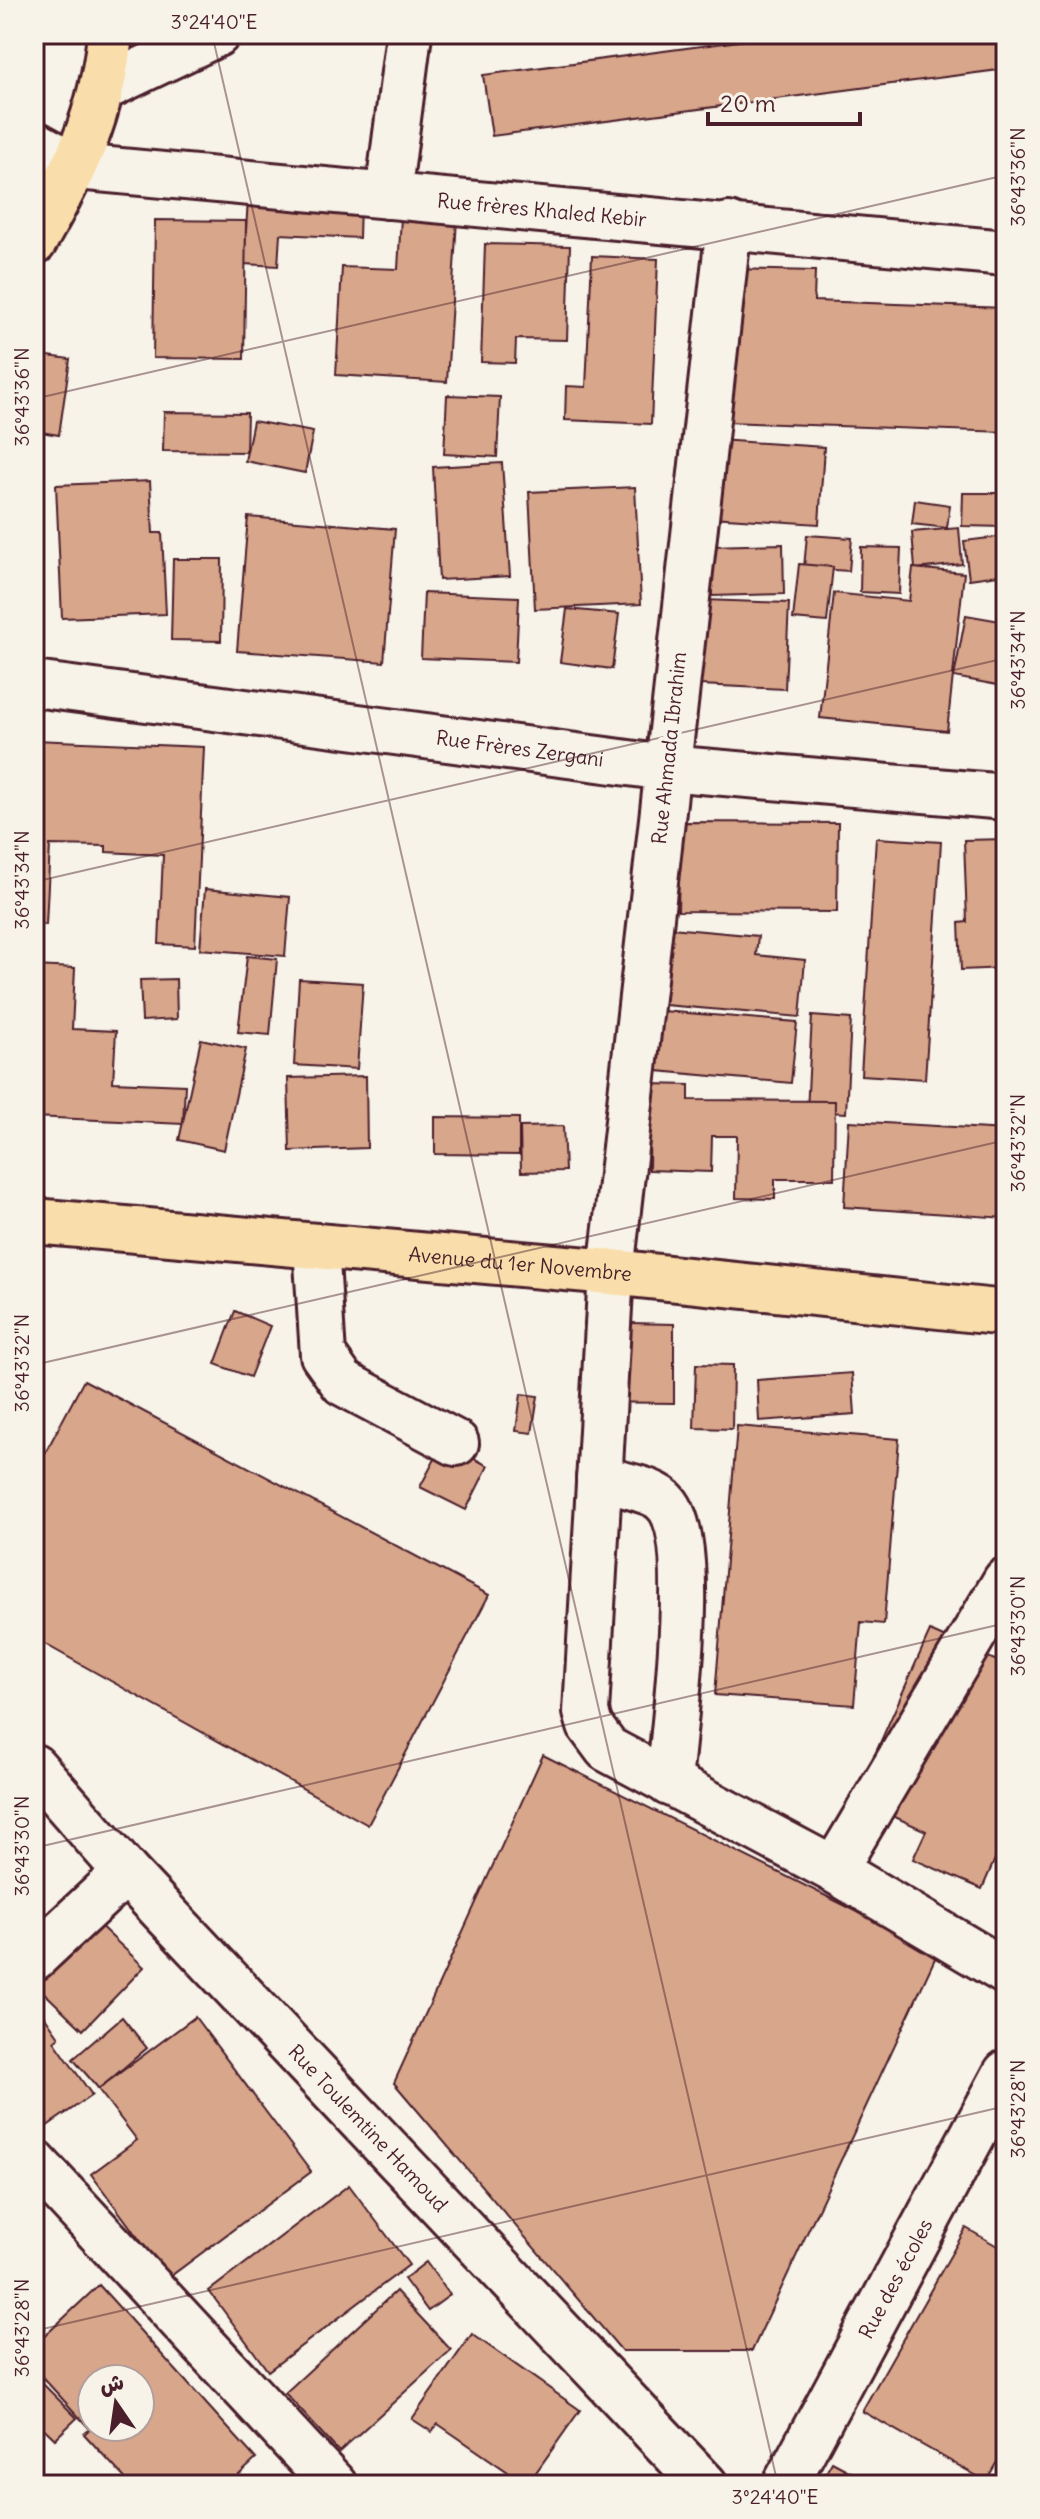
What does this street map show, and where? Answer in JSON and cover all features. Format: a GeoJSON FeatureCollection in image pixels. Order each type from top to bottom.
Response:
{"type":"FeatureCollection","features":[{"type":"Feature","properties":{"kind":"main road"},"geometry":{"type":"LineString","coordinates":[[34,242],[77,167],[102,89],[110,34]]}},
{"type":"Feature","properties":{"kind":"main road","name":"Avenue du 1er Novembre"},"geometry":{"type":"LineString","coordinates":[[34,1221],[611,1272],[1006,1313]]}},
{"type":"Feature","properties":{"kind":"street"},"geometry":{"type":"LineString","coordinates":[[102,89],[217,34]]}},
{"type":"Feature","properties":{"kind":"street"},"geometry":{"type":"LineString","coordinates":[[388,196],[409,34]]}},
{"type":"Feature","properties":{"kind":"street"},"geometry":{"type":"LineString","coordinates":[[34,143],[77,167]]}},
{"type":"Feature","properties":{"kind":"street","name":"Rue frères Khaled Kebir"},"geometry":{"type":"LineString","coordinates":[[77,167],[1006,253]]}},
{"type":"Feature","properties":{"kind":"street","name":"Rue Ahmada Ibrahim"},"geometry":{"type":"LineString","coordinates":[[729,225],[611,1272],[586,1712],[590,1726],[607,1749],[834,1870],[1006,1972]]}},
{"type":"Feature","properties":{"kind":"street","name":"Rue Frères Zergani"},"geometry":{"type":"LineString","coordinates":[[34,684],[666,768],[1006,797]]}},
{"type":"Feature","properties":{"kind":"street"},"geometry":{"type":"LineString","coordinates":[[316,1246],[323,1355],[343,1383],[456,1443]]}},
{"type":"Feature","properties":{"kind":"street"},"geometry":{"type":"LineString","coordinates":[[599,1478],[661,1498],[676,1516],[685,1565],[669,1783]]}},
{"type":"Feature","properties":{"kind":"street"},"geometry":{"type":"LineString","coordinates":[[834,1870],[1006,1580]]}},
{"type":"Feature","properties":{"kind":"street","name":"Rue Toulemtine Hamoud"},"geometry":{"type":"LineString","coordinates":[[34,1767],[126,1872],[705,2485]]}},
{"type":"Feature","properties":{"kind":"street"},"geometry":{"type":"LineString","coordinates":[[34,1958],[126,1872]]}},
{"type":"Feature","properties":{"kind":"street","name":"Rue des écoles"},"geometry":{"type":"LineString","coordinates":[[785,2485],[1006,2073]]}},
{"type":"Feature","properties":{"kind":"street"},"geometry":{"type":"LineString","coordinates":[[34,2162],[334,2485]]}},
{"type":"Feature","properties":{"kind":"building"},"geometry":{"type":"Polygon","coordinates":[[[791,34],[1006,34],[1006,69],[492,136],[483,75],[791,34]]]}},
{"type":"Feature","properties":{"kind":"building"},"geometry":{"type":"Polygon","coordinates":[[[248,198],[360,203],[359,238],[280,234],[278,266],[244,264],[248,198]]]}},
{"type":"Feature","properties":{"kind":"building"},"geometry":{"type":"Polygon","coordinates":[[[401,217],[457,219],[447,382],[336,375],[342,267],[398,269],[401,217]]]}},
{"type":"Feature","properties":{"kind":"building"},"geometry":{"type":"Polygon","coordinates":[[[155,220],[246,221],[244,359],[153,358],[155,220]]]}},
{"type":"Feature","properties":{"kind":"building"},"geometry":{"type":"Polygon","coordinates":[[[485,244],[570,246],[567,340],[516,339],[515,363],[481,362],[485,244]]]}},
{"type":"Feature","properties":{"kind":"building"},"geometry":{"type":"Polygon","coordinates":[[[592,256],[658,259],[651,424],[565,420],[566,386],[586,387],[592,256]]]}},
{"type":"Feature","properties":{"kind":"building"},"geometry":{"type":"Polygon","coordinates":[[[732,269],[815,271],[814,301],[1006,308],[1006,432],[726,422],[732,269]]]}},
{"type":"Feature","properties":{"kind":"building"},"geometry":{"type":"Polygon","coordinates":[[[34,354],[70,359],[59,435],[34,431],[34,354]]]}},
{"type":"Feature","properties":{"kind":"building"},"geometry":{"type":"Polygon","coordinates":[[[447,395],[500,397],[497,457],[444,454],[447,395]]]}},
{"type":"Feature","properties":{"kind":"building"},"geometry":{"type":"Polygon","coordinates":[[[164,412],[247,413],[246,452],[163,451],[164,412]]]}},
{"type":"Feature","properties":{"kind":"building"},"geometry":{"type":"Polygon","coordinates":[[[253,421],[313,432],[305,473],[245,461],[253,421]]]}},
{"type":"Feature","properties":{"kind":"building"},"geometry":{"type":"Polygon","coordinates":[[[718,440],[824,447],[819,524],[711,517],[718,440]]]}},
{"type":"Feature","properties":{"kind":"building"},"geometry":{"type":"Polygon","coordinates":[[[502,463],[510,576],[439,580],[433,467],[502,463]]]}},
{"type":"Feature","properties":{"kind":"building"},"geometry":{"type":"Polygon","coordinates":[[[150,481],[153,533],[162,533],[166,614],[62,618],[56,485],[150,481]]]}},
{"type":"Feature","properties":{"kind":"building"},"geometry":{"type":"Polygon","coordinates":[[[635,487],[641,604],[535,609],[529,492],[635,487]]]}},
{"type":"Feature","properties":{"kind":"building"},"geometry":{"type":"Polygon","coordinates":[[[963,493],[1006,493],[1006,527],[962,526],[963,493]]]}},
{"type":"Feature","properties":{"kind":"building"},"geometry":{"type":"Polygon","coordinates":[[[915,500],[950,505],[947,528],[912,524],[915,500]]]}},
{"type":"Feature","properties":{"kind":"building"},"geometry":{"type":"Polygon","coordinates":[[[248,517],[395,529],[384,662],[237,651],[248,517]]]}},
{"type":"Feature","properties":{"kind":"building"},"geometry":{"type":"Polygon","coordinates":[[[959,528],[962,564],[915,569],[912,532],[959,528]]]}},
{"type":"Feature","properties":{"kind":"building"},"geometry":{"type":"Polygon","coordinates":[[[807,535],[852,538],[849,571],[804,568],[807,535]]]}},
{"type":"Feature","properties":{"kind":"building"},"geometry":{"type":"Polygon","coordinates":[[[1006,536],[1006,574],[969,579],[964,541],[1006,536]]]}},
{"type":"Feature","properties":{"kind":"building"},"geometry":{"type":"Polygon","coordinates":[[[783,544],[784,594],[712,596],[711,546],[783,544]]]}},
{"type":"Feature","properties":{"kind":"building"},"geometry":{"type":"Polygon","coordinates":[[[861,547],[901,548],[899,594],[860,592],[861,547]]]}},
{"type":"Feature","properties":{"kind":"building"},"geometry":{"type":"Polygon","coordinates":[[[173,559],[222,559],[221,641],[171,640],[173,559]]]}},
{"type":"Feature","properties":{"kind":"building"},"geometry":{"type":"Polygon","coordinates":[[[799,564],[833,567],[827,622],[793,619],[799,564]]]}},
{"type":"Feature","properties":{"kind":"building"},"geometry":{"type":"Polygon","coordinates":[[[913,568],[964,573],[947,731],[820,718],[834,593],[909,601],[913,568]]]}},
{"type":"Feature","properties":{"kind":"building"},"geometry":{"type":"Polygon","coordinates":[[[424,593],[519,597],[516,662],[421,658],[424,593]]]}},
{"type":"Feature","properties":{"kind":"building"},"geometry":{"type":"Polygon","coordinates":[[[704,600],[789,603],[785,689],[700,685],[704,600]]]}},
{"type":"Feature","properties":{"kind":"building"},"geometry":{"type":"Polygon","coordinates":[[[567,609],[619,614],[612,669],[560,662],[567,609]]]}},
{"type":"Feature","properties":{"kind":"building"},"geometry":{"type":"Polygon","coordinates":[[[966,615],[1006,622],[1003,686],[954,677],[966,615]]]}},
{"type":"Feature","properties":{"kind":"building"},"geometry":{"type":"Polygon","coordinates":[[[34,740],[204,747],[195,946],[159,944],[163,855],[106,852],[106,846],[50,845],[46,925],[34,924],[34,740]]]}},
{"type":"Feature","properties":{"kind":"building"},"geometry":{"type":"Polygon","coordinates":[[[680,822],[838,823],[837,912],[678,911],[680,822]]]}},
{"type":"Feature","properties":{"kind":"building"},"geometry":{"type":"Polygon","coordinates":[[[876,838],[941,842],[925,1079],[861,1075],[876,838]]]}},
{"type":"Feature","properties":{"kind":"building"},"geometry":{"type":"Polygon","coordinates":[[[1006,839],[1006,968],[961,970],[959,923],[967,922],[964,840],[1006,839]]]}},
{"type":"Feature","properties":{"kind":"building"},"geometry":{"type":"Polygon","coordinates":[[[205,889],[290,897],[285,956],[200,949],[205,889]]]}},
{"type":"Feature","properties":{"kind":"building"},"geometry":{"type":"Polygon","coordinates":[[[671,928],[758,936],[756,955],[805,960],[800,1017],[665,1005],[671,928]]]}},
{"type":"Feature","properties":{"kind":"building"},"geometry":{"type":"Polygon","coordinates":[[[247,956],[277,959],[270,1035],[238,1032],[247,956]]]}},
{"type":"Feature","properties":{"kind":"building"},"geometry":{"type":"Polygon","coordinates":[[[34,966],[75,968],[72,1029],[116,1031],[113,1082],[185,1085],[183,1124],[34,1117],[34,966]]]}},
{"type":"Feature","properties":{"kind":"building"},"geometry":{"type":"Polygon","coordinates":[[[176,979],[177,1019],[142,1021],[140,980],[176,979]]]}},
{"type":"Feature","properties":{"kind":"building"},"geometry":{"type":"Polygon","coordinates":[[[299,979],[363,983],[357,1069],[294,1065],[299,979]]]}},
{"type":"Feature","properties":{"kind":"building"},"geometry":{"type":"Polygon","coordinates":[[[662,1011],[797,1022],[791,1083],[657,1071],[662,1011]]]}},
{"type":"Feature","properties":{"kind":"building"},"geometry":{"type":"Polygon","coordinates":[[[812,1016],[851,1019],[846,1113],[807,1111],[812,1016]]]}},
{"type":"Feature","properties":{"kind":"building"},"geometry":{"type":"Polygon","coordinates":[[[201,1039],[246,1049],[224,1150],[179,1140],[201,1039]]]}},
{"type":"Feature","properties":{"kind":"building"},"geometry":{"type":"Polygon","coordinates":[[[366,1076],[367,1148],[290,1151],[288,1078],[366,1076]]]}},
{"type":"Feature","properties":{"kind":"building"},"geometry":{"type":"Polygon","coordinates":[[[650,1084],[689,1085],[689,1100],[835,1101],[834,1179],[775,1179],[775,1199],[736,1198],[737,1136],[712,1136],[711,1172],[649,1170],[650,1084]]]}},
{"type":"Feature","properties":{"kind":"building"},"geometry":{"type":"Polygon","coordinates":[[[435,1117],[519,1118],[519,1155],[435,1154],[435,1117]]]}},
{"type":"Feature","properties":{"kind":"building"},"geometry":{"type":"Polygon","coordinates":[[[849,1121],[1006,1130],[1006,1218],[844,1207],[849,1121]]]}},
{"type":"Feature","properties":{"kind":"building"},"geometry":{"type":"Polygon","coordinates":[[[563,1126],[565,1171],[521,1172],[520,1127],[563,1126]]]}},
{"type":"Feature","properties":{"kind":"building"},"geometry":{"type":"Polygon","coordinates":[[[235,1311],[270,1326],[250,1377],[215,1364],[235,1311]]]}},
{"type":"Feature","properties":{"kind":"building"},"geometry":{"type":"Polygon","coordinates":[[[585,1322],[674,1324],[674,1403],[585,1402],[585,1322]]]}},
{"type":"Feature","properties":{"kind":"building"},"geometry":{"type":"Polygon","coordinates":[[[696,1364],[733,1365],[732,1429],[694,1428],[696,1364]]]}},
{"type":"Feature","properties":{"kind":"building"},"geometry":{"type":"Polygon","coordinates":[[[852,1373],[855,1414],[759,1421],[757,1380],[852,1373]]]}},
{"type":"Feature","properties":{"kind":"building"},"geometry":{"type":"Polygon","coordinates":[[[84,1380],[489,1595],[368,1825],[34,1638],[34,1474],[84,1380]]]}},
{"type":"Feature","properties":{"kind":"building"},"geometry":{"type":"Polygon","coordinates":[[[521,1394],[538,1396],[532,1433],[516,1431],[521,1394]]]}},
{"type":"Feature","properties":{"kind":"building"},"geometry":{"type":"Polygon","coordinates":[[[737,1426],[899,1439],[884,1624],[861,1622],[854,1705],[715,1695],[737,1426]]]}},
{"type":"Feature","properties":{"kind":"building"},"geometry":{"type":"Polygon","coordinates":[[[444,1442],[488,1466],[466,1510],[420,1487],[444,1442]]]}},
{"type":"Feature","properties":{"kind":"building"},"geometry":{"type":"Polygon","coordinates":[[[1006,1606],[1006,1647],[987,1634],[1006,1606]]]}},
{"type":"Feature","properties":{"kind":"building"},"geometry":{"type":"Polygon","coordinates":[[[930,1631],[1006,1665],[1006,1818],[1002,1826],[1006,1834],[982,1889],[913,1859],[926,1831],[855,1799],[930,1631]]]}},
{"type":"Feature","properties":{"kind":"building"},"geometry":{"type":"Polygon","coordinates":[[[543,1755],[938,1952],[752,2351],[622,2351],[394,2083],[543,1755]]]}},
{"type":"Feature","properties":{"kind":"building"},"geometry":{"type":"Polygon","coordinates":[[[75,1902],[144,1967],[83,2030],[34,1983],[34,1945],[75,1902]]]}},
{"type":"Feature","properties":{"kind":"building"},"geometry":{"type":"Polygon","coordinates":[[[34,2001],[59,2037],[54,2041],[92,2095],[34,2135],[34,2001]]]}},
{"type":"Feature","properties":{"kind":"building"},"geometry":{"type":"Polygon","coordinates":[[[122,2017],[147,2048],[99,2089],[73,2059],[122,2017]]]}},
{"type":"Feature","properties":{"kind":"building"},"geometry":{"type":"Polygon","coordinates":[[[195,2017],[311,2172],[168,2278],[91,2174],[137,2140],[98,2089],[195,2017]]]}},
{"type":"Feature","properties":{"kind":"building"},"geometry":{"type":"Polygon","coordinates":[[[349,2185],[409,2265],[268,2371],[209,2291],[349,2185]]]}},
{"type":"Feature","properties":{"kind":"building"},"geometry":{"type":"Polygon","coordinates":[[[966,2228],[1006,2251],[1006,2446],[986,2481],[862,2411],[966,2228]]]}},
{"type":"Feature","properties":{"kind":"building"},"geometry":{"type":"Polygon","coordinates":[[[426,2262],[450,2295],[428,2311],[404,2279],[426,2262]]]}},
{"type":"Feature","properties":{"kind":"building"},"geometry":{"type":"Polygon","coordinates":[[[99,2285],[256,2459],[228,2485],[131,2485],[92,2443],[156,2443],[156,2363],[76,2363],[76,2414],[34,2368],[34,2346],[99,2285]]]}},
{"type":"Feature","properties":{"kind":"building"},"geometry":{"type":"Polygon","coordinates":[[[396,2291],[451,2350],[339,2452],[285,2393],[396,2291]]]}},
{"type":"Feature","properties":{"kind":"building"},"geometry":{"type":"Polygon","coordinates":[[[472,2334],[580,2410],[527,2485],[438,2424],[432,2432],[412,2419],[472,2334]]]}},
{"type":"Feature","properties":{"kind":"building"},"geometry":{"type":"Polygon","coordinates":[[[34,2375],[76,2419],[55,2439],[34,2419],[34,2375]]]}},
{"type":"Feature","properties":{"kind":"building"},"geometry":{"type":"Polygon","coordinates":[[[832,2462],[875,2485],[819,2485],[832,2462]]]}}]}
